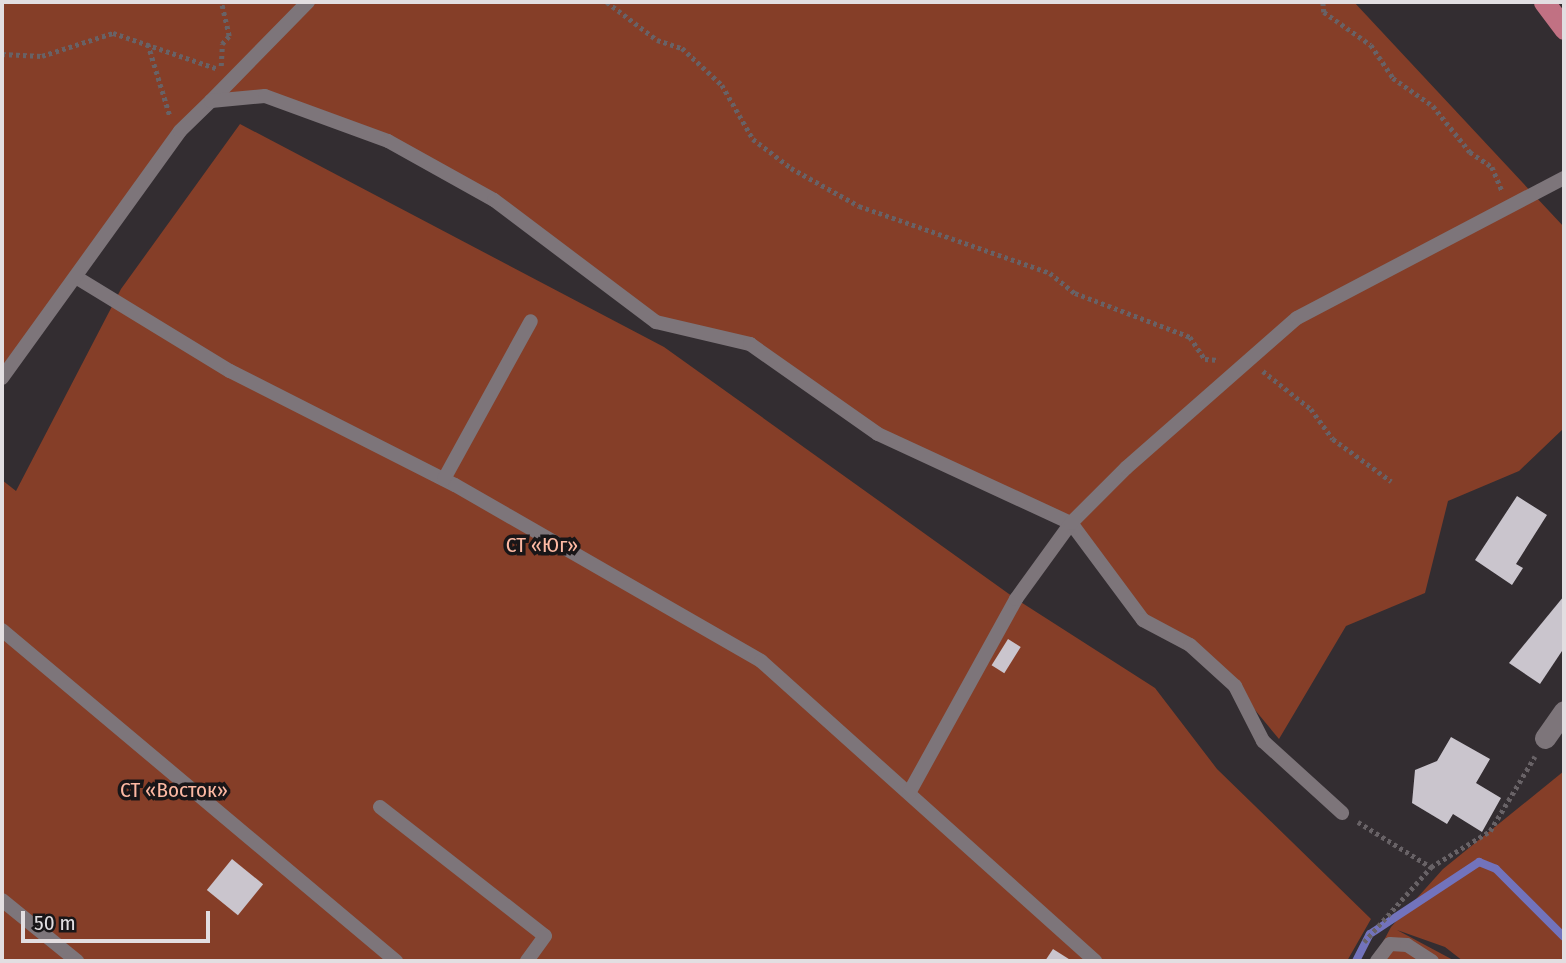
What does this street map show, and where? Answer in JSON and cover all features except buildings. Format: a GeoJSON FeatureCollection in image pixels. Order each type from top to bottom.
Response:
{"type":"FeatureCollection","features":[{"type":"Feature","properties":{"kind":"main road"},"geometry":{"type":"LineString","coordinates":[[1544,2],[1564,29]]}},
{"type":"Feature","properties":{"kind":"street"},"geometry":{"type":"LineString","coordinates":[[1545,738],[1564,711]]}},
{"type":"Feature","properties":{"kind":"lane"},"geometry":{"type":"LineString","coordinates":[[2,378],[79,279],[180,131],[308,2]]}},
{"type":"Feature","properties":{"kind":"lane"},"geometry":{"type":"LineString","coordinates":[[211,101],[265,96],[387,141],[494,200],[656,321],[750,344],[877,434],[1071,523],[1143,620],[1190,645],[1235,686],[1263,741],[1342,813]]}},
{"type":"Feature","properties":{"kind":"lane"},"geometry":{"type":"LineString","coordinates":[[909,793],[1016,599],[1071,523],[1297,318],[1564,178]]}},
{"type":"Feature","properties":{"kind":"lane"},"geometry":{"type":"LineString","coordinates":[[79,279],[230,371],[444,479],[761,661],[1095,961]]}},
{"type":"Feature","properties":{"kind":"lane"},"geometry":{"type":"LineString","coordinates":[[444,479],[531,321]]}},
{"type":"Feature","properties":{"kind":"lane"},"geometry":{"type":"LineString","coordinates":[[2,630],[396,961]]}},
{"type":"Feature","properties":{"kind":"lane"},"geometry":{"type":"LineString","coordinates":[[380,807],[545,936],[527,961]]}},
{"type":"Feature","properties":{"kind":"lane"},"geometry":{"type":"LineString","coordinates":[[2,900],[77,961]]}},
{"type":"Feature","properties":{"kind":"lane"},"geometry":{"type":"LineString","coordinates":[[1377,961],[1391,944],[1407,945],[1432,961]]}},
{"type":"Feature","properties":{"kind":"path"},"geometry":{"type":"LineString","coordinates":[[221,2],[229,22],[222,69],[225,76]]}},
{"type":"Feature","properties":{"kind":"path"},"geometry":{"type":"LineString","coordinates":[[607,2],[657,40],[682,48],[722,85],[753,139],[859,206],[1051,274],[1075,293],[1190,337],[1205,359],[1248,361],[1311,409],[1318,426],[1362,464],[1391,481]]}},
{"type":"Feature","properties":{"kind":"path"},"geometry":{"type":"LineString","coordinates":[[1322,2],[1324,12],[1371,45],[1393,78],[1433,106],[1470,152],[1492,167],[1512,205]]}},
{"type":"Feature","properties":{"kind":"path"},"geometry":{"type":"LineString","coordinates":[[2,54],[43,56],[113,33],[222,69]]}},
{"type":"Feature","properties":{"kind":"path"},"geometry":{"type":"LineString","coordinates":[[147,43],[180,131]]}},
{"type":"Feature","properties":{"kind":"path"},"geometry":{"type":"LineString","coordinates":[[1360,950],[1386,911],[1431,867],[1490,831],[1545,738]]}},
{"type":"Feature","properties":{"kind":"path"},"geometry":{"type":"LineString","coordinates":[[1342,813],[1431,867]]}},
{"type":"Feature","properties":{"kind":"green space"},"geometry":{"type":"Polygon","coordinates":[[[2,2],[1354,2],[1564,227],[1564,428],[1519,471],[1448,501],[1425,593],[1346,626],[1279,739],[1211,657],[1143,620],[1071,523],[878,434],[750,344],[656,322],[494,200],[388,141],[265,96],[211,101],[2,378],[2,2]]]}},
{"type":"Feature","properties":{"kind":"green space","name":"СТ «Юг»"},"geometry":{"type":"Polygon","coordinates":[[[240,124],[664,347],[1016,599],[1155,688],[1217,769],[1371,919],[1347,961],[2,961],[2,480],[16,491],[121,289],[240,124]]]}},
{"type":"Feature","properties":{"kind":"green space"},"geometry":{"type":"Polygon","coordinates":[[[1564,771],[1564,961],[1463,961],[1445,947],[1397,930],[1455,961],[1373,961],[1391,927],[1443,869],[1564,771]]]}},
{"type":"Feature","properties":{"kind":"waterway"},"geometry":{"type":"LineString","coordinates":[[1356,961],[1370,934],[1479,862],[1496,869],[1564,937]]}},
{"type":"Feature","properties":{"kind":"park label","name":"СТ «Восток»"},"geometry":{"type":"Point","coordinates":[174,790]}}]}
